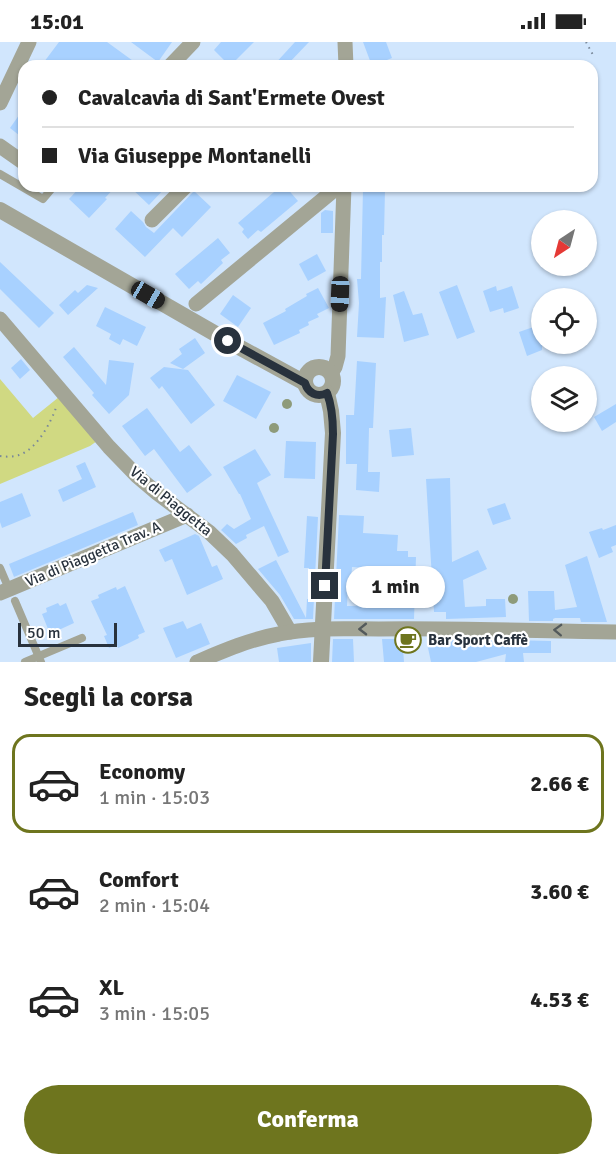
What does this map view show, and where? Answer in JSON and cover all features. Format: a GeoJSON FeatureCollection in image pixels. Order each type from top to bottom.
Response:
{"type":"FeatureCollection","features":[{"type":"Feature","properties":{"kind":"street"},"geometry":{"type":"LineString","coordinates":[[20,60],[29,42]]}},
{"type":"Feature","properties":{"kind":"street"},"geometry":{"type":"LineString","coordinates":[[176,60],[193,42]]}},
{"type":"Feature","properties":{"kind":"street"},"geometry":{"type":"LineString","coordinates":[[345,42],[346,60]]}},
{"type":"Feature","properties":{"kind":"street"},"geometry":{"type":"LineString","coordinates":[[0,103],[18,65]]}},
{"type":"Feature","properties":{"kind":"street"},"geometry":{"type":"LineString","coordinates":[[0,146],[18,159]]}},
{"type":"Feature","properties":{"kind":"street"},"geometry":{"type":"LineString","coordinates":[[152,220],[180,192]]}},
{"type":"Feature","properties":{"kind":"street"},"geometry":{"type":"LineString","coordinates":[[196,304],[332,192]]}},
{"type":"Feature","properties":{"kind":"street"},"geometry":{"type":"LineString","coordinates":[[0,210],[305,383],[309,392],[318,395],[327,393],[333,385],[332,372],[338,356],[344,192]]}},
{"type":"Feature","properties":{"kind":"street","name":"Via di Piaggetta"},"geometry":{"type":"LineString","coordinates":[[0,319],[109,447],[137,476],[214,537],[239,562],[272,601],[290,632]]}},
{"type":"Feature","properties":{"kind":"street"},"geometry":{"type":"LineString","coordinates":[[305,383],[308,373],[315,367],[324,367],[332,372]]}},
{"type":"Feature","properties":{"kind":"street"},"geometry":{"type":"LineString","coordinates":[[321,662],[333,434],[332,411],[327,393]]}},
{"type":"Feature","properties":{"kind":"street","name":"Via di Piaggetta Trav. A"},"geometry":{"type":"LineString","coordinates":[[8,594],[187,515]]}},
{"type":"Feature","properties":{"kind":"street"},"geometry":{"type":"LineString","coordinates":[[197,662],[269,636],[290,632],[507,629],[616,632]]}},
{"type":"Feature","properties":{"kind":"lane"},"geometry":{"type":"LineString","coordinates":[[0,174],[18,185]]}},
{"type":"Feature","properties":{"kind":"lane"},"geometry":{"type":"LineString","coordinates":[[30,192],[43,199],[49,192]]}},
{"type":"Feature","properties":{"kind":"lane"},"geometry":{"type":"LineString","coordinates":[[0,568],[8,594],[40,659]]}},
{"type":"Feature","properties":{"kind":"lane"},"geometry":{"type":"LineString","coordinates":[[25,662],[40,659],[82,638]]}},
{"type":"Feature","properties":{"kind":"path"},"geometry":{"type":"LineString","coordinates":[[586,42],[593,55]]}},
{"type":"Feature","properties":{"kind":"path"},"geometry":{"type":"LineString","coordinates":[[0,456],[18,456],[31,448],[47,427],[56,407],[67,397]]}},
{"type":"Feature","properties":{"kind":"green space"},"geometry":{"type":"Polygon","coordinates":[[[0,379],[33,418],[59,397],[97,441],[0,484],[0,379]]]}},
{"type":"Feature","properties":{"kind":"building"},"geometry":{"type":"Polygon","coordinates":[[[59,42],[107,42],[132,60],[46,60],[59,42]]]}},
{"type":"Feature","properties":{"kind":"building"},"geometry":{"type":"Polygon","coordinates":[[[131,42],[172,42],[159,60],[155,60],[131,42]]]}},
{"type":"Feature","properties":{"kind":"building"},"geometry":{"type":"Polygon","coordinates":[[[221,42],[254,42],[236,60],[224,60],[214,50],[221,42]]]}},
{"type":"Feature","properties":{"kind":"building"},"geometry":{"type":"Polygon","coordinates":[[[295,42],[309,42],[292,60],[278,60],[295,42]]]}},
{"type":"Feature","properties":{"kind":"building"},"geometry":{"type":"Polygon","coordinates":[[[363,42],[386,42],[392,58],[370,60],[363,42]]]}},
{"type":"Feature","properties":{"kind":"building"},"geometry":{"type":"Polygon","coordinates":[[[18,117],[18,134],[10,128],[18,117]]]}},
{"type":"Feature","properties":{"kind":"building"},"geometry":{"type":"Polygon","coordinates":[[[75,192],[110,192],[89,218],[69,199],[75,192]]]}},
{"type":"Feature","properties":{"kind":"building"},"geometry":{"type":"Polygon","coordinates":[[[135,192],[161,192],[149,205],[135,192]]]}},
{"type":"Feature","properties":{"kind":"building"},"geometry":{"type":"Polygon","coordinates":[[[193,192],[211,207],[182,237],[173,228],[145,257],[115,229],[131,211],[154,233],[193,192]]]}},
{"type":"Feature","properties":{"kind":"building"},"geometry":{"type":"Polygon","coordinates":[[[274,192],[290,192],[298,201],[261,232],[258,230],[248,239],[242,232],[244,229],[238,223],[274,192]]]}},
{"type":"Feature","properties":{"kind":"building"},"geometry":{"type":"Polygon","coordinates":[[[363,192],[385,192],[384,235],[382,235],[382,262],[380,262],[380,298],[386,297],[384,338],[357,337],[359,303],[357,279],[361,279],[363,192]]]}},
{"type":"Feature","properties":{"kind":"building"},"geometry":{"type":"Polygon","coordinates":[[[325,210],[333,211],[333,233],[321,233],[321,213],[325,210]]]}},
{"type":"Feature","properties":{"kind":"building"},"geometry":{"type":"Polygon","coordinates":[[[218,238],[230,253],[201,284],[198,281],[189,289],[175,274],[218,238]]]}},
{"type":"Feature","properties":{"kind":"building"},"geometry":{"type":"Polygon","coordinates":[[[317,254],[326,271],[308,281],[299,264],[317,254]]]}},
{"type":"Feature","properties":{"kind":"building"},"geometry":{"type":"Polygon","coordinates":[[[0,262],[54,313],[39,328],[0,289],[0,262]]]}},
{"type":"Feature","properties":{"kind":"building"},"geometry":{"type":"Polygon","coordinates":[[[87,285],[98,288],[68,315],[59,305],[75,290],[78,293],[87,285]]]}},
{"type":"Feature","properties":{"kind":"building"},"geometry":{"type":"Polygon","coordinates":[[[457,285],[475,332],[457,339],[439,292],[457,285]]]}},
{"type":"Feature","properties":{"kind":"building"},"geometry":{"type":"Polygon","coordinates":[[[496,286],[497,291],[512,286],[519,308],[504,313],[503,308],[490,312],[483,291],[496,286]]]}},
{"type":"Feature","properties":{"kind":"building"},"geometry":{"type":"Polygon","coordinates":[[[318,288],[329,308],[317,314],[319,317],[308,322],[309,325],[299,330],[300,333],[274,345],[263,323],[286,311],[285,309],[318,288]]]}},
{"type":"Feature","properties":{"kind":"building"},"geometry":{"type":"Polygon","coordinates":[[[404,291],[413,315],[422,313],[429,335],[404,342],[393,295],[404,291]]]}},
{"type":"Feature","properties":{"kind":"building"},"geometry":{"type":"Polygon","coordinates":[[[233,295],[251,308],[238,327],[220,314],[233,295]]]}},
{"type":"Feature","properties":{"kind":"building"},"geometry":{"type":"Polygon","coordinates":[[[105,307],[146,327],[137,346],[123,339],[120,345],[109,339],[111,334],[96,326],[105,307]]]}},
{"type":"Feature","properties":{"kind":"building"},"geometry":{"type":"Polygon","coordinates":[[[531,328],[532,354],[527,356],[519,332],[531,328]]]}},
{"type":"Feature","properties":{"kind":"building"},"geometry":{"type":"Polygon","coordinates":[[[195,338],[205,353],[183,369],[170,363],[182,354],[179,349],[195,338]]]}},
{"type":"Feature","properties":{"kind":"building"},"geometry":{"type":"Polygon","coordinates":[[[74,347],[106,385],[109,360],[134,363],[129,395],[109,414],[63,357],[74,347]]]}},
{"type":"Feature","properties":{"kind":"building"},"geometry":{"type":"Polygon","coordinates":[[[21,359],[30,370],[20,379],[11,368],[21,359]]]}},
{"type":"Feature","properties":{"kind":"building"},"geometry":{"type":"Polygon","coordinates":[[[357,361],[376,363],[373,428],[369,428],[368,472],[380,472],[379,492],[356,490],[357,464],[346,464],[346,415],[354,415],[357,361]]]}},
{"type":"Feature","properties":{"kind":"building"},"geometry":{"type":"Polygon","coordinates":[[[164,367],[188,370],[215,405],[191,424],[162,386],[159,389],[150,378],[164,367]]]}},
{"type":"Feature","properties":{"kind":"building"},"geometry":{"type":"Polygon","coordinates":[[[237,375],[271,392],[256,419],[223,401],[237,375]]]}},
{"type":"Feature","properties":{"kind":"building"},"geometry":{"type":"Polygon","coordinates":[[[616,404],[616,422],[602,431],[597,422],[597,415],[616,404]]]}},
{"type":"Feature","properties":{"kind":"building"},"geometry":{"type":"Polygon","coordinates":[[[147,408],[180,452],[189,445],[212,475],[187,493],[154,449],[145,456],[122,426],[147,408]]]}},
{"type":"Feature","properties":{"kind":"building"},"geometry":{"type":"Polygon","coordinates":[[[411,428],[414,455],[392,457],[389,430],[411,428]]]}},
{"type":"Feature","properties":{"kind":"building"},"geometry":{"type":"Polygon","coordinates":[[[286,441],[316,442],[315,479],[284,478],[286,441]]]}},
{"type":"Feature","properties":{"kind":"building"},"geometry":{"type":"Polygon","coordinates":[[[255,449],[271,475],[257,483],[289,552],[278,557],[264,526],[246,535],[247,538],[236,544],[221,530],[227,524],[234,529],[251,519],[240,494],[223,467],[255,449]]]}},
{"type":"Feature","properties":{"kind":"building"},"geometry":{"type":"Polygon","coordinates":[[[85,462],[96,487],[63,502],[58,490],[82,479],[76,466],[85,462]]]}},
{"type":"Feature","properties":{"kind":"building"},"geometry":{"type":"Polygon","coordinates":[[[450,478],[452,562],[478,550],[487,569],[463,580],[465,607],[486,606],[486,599],[505,599],[506,617],[446,619],[446,612],[434,612],[426,479],[450,478]]]}},
{"type":"Feature","properties":{"kind":"building"},"geometry":{"type":"Polygon","coordinates":[[[22,493],[31,516],[2,528],[0,502],[22,493]]]}},
{"type":"Feature","properties":{"kind":"building"},"geometry":{"type":"Polygon","coordinates":[[[505,503],[511,519],[493,525],[487,509],[505,503]]]}},
{"type":"Feature","properties":{"kind":"building"},"geometry":{"type":"Polygon","coordinates":[[[133,512],[138,525],[14,577],[9,564],[133,512]]]}},
{"type":"Feature","properties":{"kind":"building"},"geometry":{"type":"Polygon","coordinates":[[[339,515],[364,516],[363,533],[398,535],[397,551],[408,551],[408,557],[416,557],[414,619],[334,619],[339,515]],[[352,567],[351,583],[348,583],[347,606],[399,605],[399,570],[352,567]]]}},
{"type":"Feature","properties":{"kind":"building"},"geometry":{"type":"Polygon","coordinates":[[[307,516],[318,517],[315,577],[309,577],[309,568],[304,568],[307,516]]]}},
{"type":"Feature","properties":{"kind":"building"},"geometry":{"type":"Polygon","coordinates":[[[616,525],[616,545],[611,547],[613,552],[599,558],[589,532],[616,525]]]}},
{"type":"Feature","properties":{"kind":"building"},"geometry":{"type":"Polygon","coordinates":[[[195,534],[199,536],[212,567],[217,565],[223,579],[187,595],[172,559],[165,562],[159,550],[195,534]]]}},
{"type":"Feature","properties":{"kind":"building"},"geometry":{"type":"Polygon","coordinates":[[[587,556],[607,622],[581,622],[580,618],[529,621],[528,591],[554,591],[555,610],[577,607],[565,565],[587,556]]]}},
{"type":"Feature","properties":{"kind":"building"},"geometry":{"type":"Polygon","coordinates":[[[276,560],[306,618],[307,599],[314,599],[313,619],[294,619],[280,595],[258,569],[276,560]]]}},
{"type":"Feature","properties":{"kind":"building"},"geometry":{"type":"Polygon","coordinates":[[[125,586],[145,632],[138,635],[139,638],[118,648],[117,645],[109,648],[104,636],[107,635],[91,601],[99,598],[98,595],[116,587],[117,590],[125,586]]]}},
{"type":"Feature","properties":{"kind":"building"},"geometry":{"type":"Polygon","coordinates":[[[58,603],[60,606],[66,603],[74,623],[50,634],[42,614],[47,612],[46,608],[58,603]]]}},
{"type":"Feature","properties":{"kind":"building"},"geometry":{"type":"Polygon","coordinates":[[[183,621],[187,629],[201,623],[210,644],[176,658],[163,628],[183,621]]]}},
{"type":"Feature","properties":{"kind":"building"},"geometry":{"type":"Polygon","coordinates":[[[333,639],[353,639],[354,662],[332,662],[333,639]]]}},
{"type":"Feature","properties":{"kind":"building"},"geometry":{"type":"Polygon","coordinates":[[[382,639],[412,639],[413,648],[403,649],[404,662],[384,662],[382,639]]]}},
{"type":"Feature","properties":{"kind":"building"},"geometry":{"type":"Polygon","coordinates":[[[453,639],[551,641],[551,653],[523,653],[524,662],[505,662],[506,654],[476,662],[431,662],[427,643],[453,639]]]}},
{"type":"Feature","properties":{"kind":"building"},"geometry":{"type":"Polygon","coordinates":[[[311,643],[311,662],[279,662],[277,648],[311,643]]]}},
{"type":"Feature","properties":{"kind":"place","name":"Bar Sport Caffè"},"geometry":{"type":"Point","coordinates":[408,640]}},
{"type":"Feature","properties":{"kind":"route"},"geometry":{"type":"LineString","coordinates":[[228,341],[305,383],[309,392],[318,395],[327,393],[329,397],[333,434],[325,586]]}}]}
